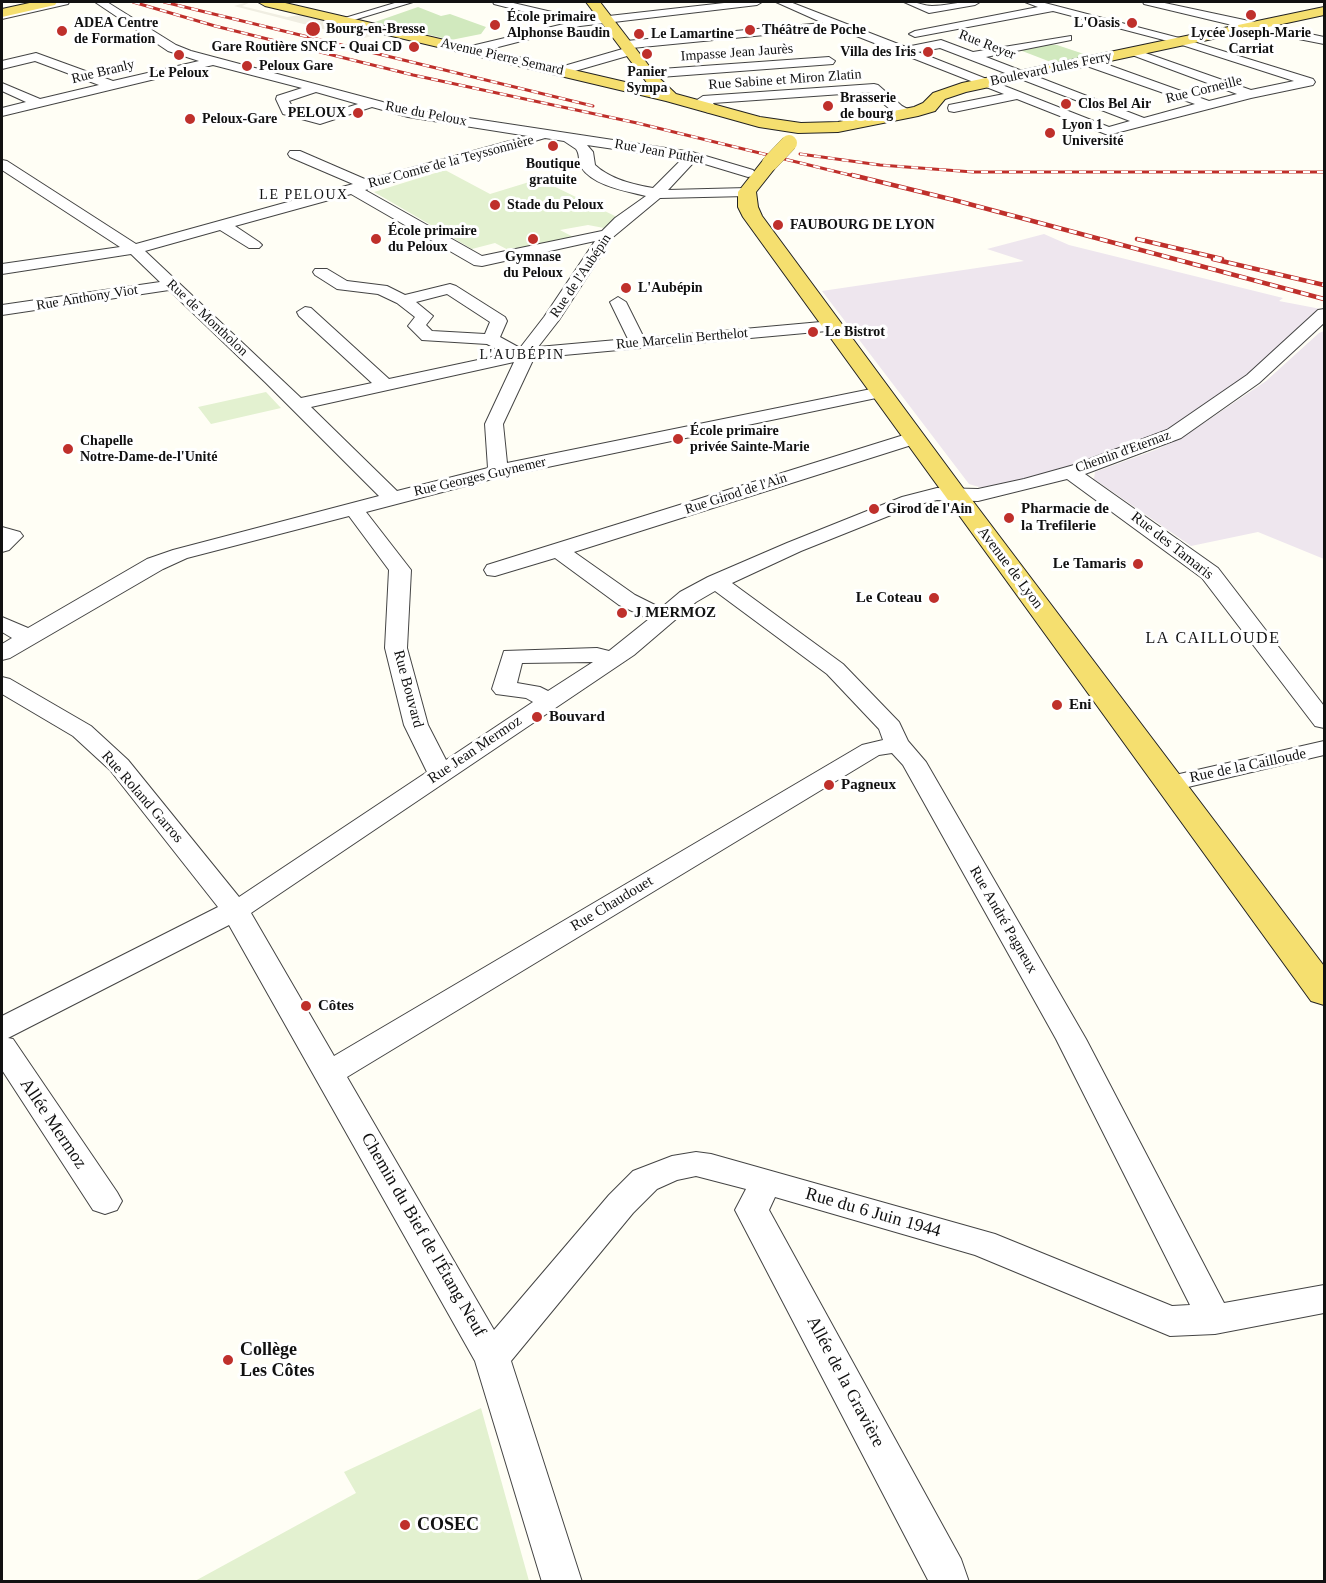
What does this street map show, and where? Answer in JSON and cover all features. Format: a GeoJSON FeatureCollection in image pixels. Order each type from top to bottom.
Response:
{"type":"FeatureCollection","features":[{"type":"Feature","properties":{"kind":"main road"},"geometry":{"type":"LineString","coordinates":[[2,15],[50,2]]}},
{"type":"Feature","properties":{"kind":"main road","name":"Avenue Pierre Semard"},"geometry":{"type":"LineString","coordinates":[[264,2],[629,86],[648,81],[670,98],[759,122],[797,135]]}},
{"type":"Feature","properties":{"kind":"main road"},"geometry":{"type":"LineString","coordinates":[[593,2],[628,48],[648,81]]}},
{"type":"Feature","properties":{"kind":"main road","name":"Boulevard Jules Ferry"},"geometry":{"type":"LineString","coordinates":[[797,135],[909,113],[928,107],[946,92],[986,82],[1324,11]]}},
{"type":"Feature","properties":{"kind":"main road"},"geometry":{"type":"LineString","coordinates":[[750,182],[797,135]]}},
{"type":"Feature","properties":{"kind":"main road","name":"Avenue de Lyon"},"geometry":{"type":"LineString","coordinates":[[750,182],[748,207],[753,217],[954,493],[1324,992]]}},
{"type":"Feature","properties":{"kind":"street"},"geometry":{"type":"LineString","coordinates":[[2,8],[30,2]]}},
{"type":"Feature","properties":{"kind":"street"},"geometry":{"type":"LineString","coordinates":[[2,15],[64,2]]}},
{"type":"Feature","properties":{"kind":"street","name":"Rue du Peloux"},"geometry":{"type":"LineString","coordinates":[[100,2],[176,50],[212,61],[415,114],[568,138]]}},
{"type":"Feature","properties":{"kind":"street"},"geometry":{"type":"LineString","coordinates":[[344,20],[408,2]]}},
{"type":"Feature","properties":{"kind":"street"},"geometry":{"type":"LineString","coordinates":[[498,2],[582,23],[611,25],[757,2]]}},
{"type":"Feature","properties":{"kind":"street"},"geometry":{"type":"LineString","coordinates":[[781,2],[1018,95]]}},
{"type":"Feature","properties":{"kind":"street"},"geometry":{"type":"LineString","coordinates":[[909,2],[929,10],[975,2]]}},
{"type":"Feature","properties":{"kind":"street"},"geometry":{"type":"LineString","coordinates":[[1030,2],[1183,42],[1324,88]]}},
{"type":"Feature","properties":{"kind":"street"},"geometry":{"type":"LineString","coordinates":[[1148,2],[1324,41]]}},
{"type":"Feature","properties":{"kind":"street"},"geometry":{"type":"LineString","coordinates":[[879,40],[1054,8]]}},
{"type":"Feature","properties":{"kind":"street"},"geometry":{"type":"LineString","coordinates":[[471,50],[582,23]]}},
{"type":"Feature","properties":{"kind":"street"},"geometry":{"type":"LineString","coordinates":[[561,70],[628,48],[668,41],[838,24]]}},
{"type":"Feature","properties":{"kind":"street"},"geometry":{"type":"LineString","coordinates":[[973,56],[1067,38]]}},
{"type":"Feature","properties":{"kind":"street"},"geometry":{"type":"LineString","coordinates":[[668,41],[683,54]]}},
{"type":"Feature","properties":{"kind":"street"},"geometry":{"type":"LineString","coordinates":[[1051,41],[1092,60],[1209,105]]}},
{"type":"Feature","properties":{"kind":"street","name":"Rue Reyer"},"geometry":{"type":"LineString","coordinates":[[906,51],[941,44],[1144,122]]}},
{"type":"Feature","properties":{"kind":"street"},"geometry":{"type":"LineString","coordinates":[[1130,52],[1250,94]]}},
{"type":"Feature","properties":{"kind":"street"},"geometry":{"type":"LineString","coordinates":[[2,65],[36,57],[111,85]]}},
{"type":"Feature","properties":{"kind":"street","name":"Rue Branly"},"geometry":{"type":"LineString","coordinates":[[2,112],[212,61]]}},
{"type":"Feature","properties":{"kind":"street","name":"Impasse Jean Jaurès"},"geometry":{"type":"LineString","coordinates":[[648,81],[829,61]]}},
{"type":"Feature","properties":{"kind":"street","name":"Rue Corneille"},"geometry":{"type":"LineString","coordinates":[[1018,95],[1108,131],[1250,94],[1309,82]]}},
{"type":"Feature","properties":{"kind":"street"},"geometry":{"type":"LineString","coordinates":[[2,87],[39,103]]}},
{"type":"Feature","properties":{"kind":"street"},"geometry":{"type":"LineString","coordinates":[[316,88],[282,99],[288,111],[320,120],[373,103]]}},
{"type":"Feature","properties":{"kind":"street","name":"Rue Sabine et Miron Zlatin"},"geometry":{"type":"LineString","coordinates":[[711,109],[703,100],[874,88],[897,109],[909,113]]}},
{"type":"Feature","properties":{"kind":"street"},"geometry":{"type":"LineString","coordinates":[[954,108],[1056,88]]}},
{"type":"Feature","properties":{"kind":"street","name":"Rue Comte de la Teyssonnière"},"geometry":{"type":"LineString","coordinates":[[2,269],[134,249],[549,135]]}},
{"type":"Feature","properties":{"kind":"street"},"geometry":{"type":"LineString","coordinates":[[568,138],[586,152],[587,167],[600,176],[631,189],[659,189],[692,196],[724,193],[750,182]]}},
{"type":"Feature","properties":{"kind":"street","name":"Rue Jean Puthet"},"geometry":{"type":"LineString","coordinates":[[568,138],[692,156],[750,182]]}},
{"type":"Feature","properties":{"kind":"street"},"geometry":{"type":"LineString","coordinates":[[295,154],[360,187],[474,260],[482,261],[608,234]]}},
{"type":"Feature","properties":{"kind":"street","name":"Rue de l'Aubépin"},"geometry":{"type":"LineString","coordinates":[[498,471],[494,424],[522,355],[551,321],[608,234],[620,220],[648,202],[692,156]]}},
{"type":"Feature","properties":{"kind":"street","name":"Rue de Montholon"},"geometry":{"type":"LineString","coordinates":[[2,164],[134,249],[298,404],[392,498]]}},
{"type":"Feature","properties":{"kind":"street"},"geometry":{"type":"LineString","coordinates":[[11,187],[31,183]]}},
{"type":"Feature","properties":{"kind":"street"},"geometry":{"type":"LineString","coordinates":[[223,225],[254,246]]}},
{"type":"Feature","properties":{"kind":"street"},"geometry":{"type":"LineString","coordinates":[[321,272],[343,286],[381,289],[403,300],[425,316],[416,326],[428,336],[491,339],[522,355]]}},
{"type":"Feature","properties":{"kind":"street","name":"Rue Anthony Viot"},"geometry":{"type":"LineString","coordinates":[[2,310],[172,285]]}},
{"type":"Feature","properties":{"kind":"street"},"geometry":{"type":"LineString","coordinates":[[403,300],[450,289],[500,321],[491,339]]}},
{"type":"Feature","properties":{"kind":"street"},"geometry":{"type":"LineString","coordinates":[[618,302],[638,343]]}},
{"type":"Feature","properties":{"kind":"street"},"geometry":{"type":"LineString","coordinates":[[306,312],[385,384]]}},
{"type":"Feature","properties":{"kind":"street","name":"Chemin d'Eternaz"},"geometry":{"type":"LineString","coordinates":[[954,493],[978,495],[1070,472],[1174,434],[1253,379],[1324,314]]}},
{"type":"Feature","properties":{"kind":"street","name":"Rue Marcelin Berthelot"},"geometry":{"type":"LineString","coordinates":[[298,404],[522,355],[832,326]]}},
{"type":"Feature","properties":{"kind":"street","name":"Rue Georges Guynemer"},"geometry":{"type":"LineString","coordinates":[[2,653],[155,564],[180,554],[498,471],[881,392]]}},
{"type":"Feature","properties":{"kind":"street","name":"Rue Girod de l'Ain"},"geometry":{"type":"LineString","coordinates":[[495,570],[914,438]]}},
{"type":"Feature","properties":{"kind":"street","name":"Rue des Tamaris"},"geometry":{"type":"LineString","coordinates":[[1070,472],[1210,573],[1264,639],[1324,721]]}},
{"type":"Feature","properties":{"kind":"street","name":"Rue Jean Mermoz"},"geometry":{"type":"LineString","coordinates":[[2,1029],[254,900],[611,660],[688,597],[794,547],[909,501],[937,494],[954,493]]}},
{"type":"Feature","properties":{"kind":"street","name":"Rue Bouvard"},"geometry":{"type":"LineString","coordinates":[[352,508],[400,570],[396,648],[416,725],[440,773]]}},
{"type":"Feature","properties":{"kind":"street"},"geometry":{"type":"LineString","coordinates":[[2,533],[13,536],[2,546]]}},
{"type":"Feature","properties":{"kind":"street"},"geometry":{"type":"LineString","coordinates":[[558,550],[627,600],[664,618]]}},
{"type":"Feature","properties":{"kind":"street","name":"Rue André Pagneux"},"geometry":{"type":"LineString","coordinates":[[716,582],[835,669],[890,727],[897,744],[914,762],[1071,1039],[1215,1319]]}},
{"type":"Feature","properties":{"kind":"street"},"geometry":{"type":"LineString","coordinates":[[2,624],[28,637]]}},
{"type":"Feature","properties":{"kind":"street"},"geometry":{"type":"LineString","coordinates":[[549,701],[532,692],[504,689],[512,656],[597,655],[611,660]]}},
{"type":"Feature","properties":{"kind":"street","name":"Rue Roland Garros"},"geometry":{"type":"LineString","coordinates":[[2,684],[82,732],[119,765],[235,910]]}},
{"type":"Feature","properties":{"kind":"street","name":"Rue Chaudouet"},"geometry":{"type":"LineString","coordinates":[[330,1073],[872,750],[897,744]]}},
{"type":"Feature","properties":{"kind":"street","name":"Rue de la Cailloude"},"geometry":{"type":"LineString","coordinates":[[1171,783],[1324,748]]}},
{"type":"Feature","properties":{"kind":"street","name":"Chemin du Bief de l'Étang Neuf"},"geometry":{"type":"LineString","coordinates":[[235,910],[492,1358],[562,1581]]}},
{"type":"Feature","properties":{"kind":"street","name":"Allée Mermoz"},"geometry":{"type":"LineString","coordinates":[[2,1047],[105,1201]]}},
{"type":"Feature","properties":{"kind":"street","name":"Rue du 6 Juin 1944"},"geometry":{"type":"LineString","coordinates":[[492,1358],[621,1204],[645,1180],[672,1168],[696,1164],[711,1166],[983,1244],[1170,1321],[1215,1319],[1324,1299]]}},
{"type":"Feature","properties":{"kind":"street","name":"Allée de la Gravière"},"geometry":{"type":"LineString","coordinates":[[765,1183],[752,1210],[947,1572],[949,1581]]}},
{"type":"Feature","properties":{"kind":"shaded area"},"geometry":{"type":"Polygon","coordinates":[[[251,2],[242,6],[287,17],[307,14],[382,33],[357,40],[351,39],[364,34],[356,32],[346,35],[234,6],[251,2]]]}},
{"type":"Feature","properties":{"kind":"shaded area"},"geometry":{"type":"Polygon","coordinates":[[[1044,234],[1069,245],[1283,298],[1279,301],[1321,309],[1250,375],[1166,431],[1087,462],[995,487],[982,488],[969,484],[822,291],[1024,261],[987,249],[1044,234]]]}},
{"type":"Feature","properties":{"kind":"shaded area"},"geometry":{"type":"Polygon","coordinates":[[[1324,331],[1324,559],[1258,532],[1191,546],[1094,479],[1095,472],[1158,449],[1189,433],[1266,381],[1324,331]]]}},
{"type":"Feature","properties":{"kind":"green space"},"geometry":{"type":"Polygon","coordinates":[[[418,7],[441,16],[450,14],[486,27],[481,34],[451,40],[375,22],[418,7]]]}},
{"type":"Feature","properties":{"kind":"green space"},"geometry":{"type":"Polygon","coordinates":[[[1043,44],[1057,45],[1084,54],[1082,59],[1056,64],[1017,49],[1043,44]]]}},
{"type":"Feature","properties":{"kind":"green space","name":"Stade du Peloux"},"geometry":{"type":"Polygon","coordinates":[[[445,170],[490,194],[539,179],[617,217],[604,228],[588,225],[560,230],[577,239],[514,253],[495,243],[472,249],[374,192],[445,170]]]}},
{"type":"Feature","properties":{"kind":"green space"},"geometry":{"type":"Polygon","coordinates":[[[266,392],[281,408],[211,424],[198,407],[266,392]]]}},
{"type":"Feature","properties":{"kind":"green space","name":"COSEC"},"geometry":{"type":"Polygon","coordinates":[[[481,1408],[529,1581],[195,1581],[356,1493],[344,1472],[481,1408]]]}},
{"type":"Feature","properties":{"kind":"railway"},"geometry":{"type":"LineString","coordinates":[[133,2],[215,26],[413,75],[637,123],[858,177]]}},
{"type":"Feature","properties":{"kind":"railway"},"geometry":{"type":"LineString","coordinates":[[164,2],[593,106]]}},
{"type":"Feature","properties":{"kind":"railway"},"geometry":{"type":"LineString","coordinates":[[800,154],[880,165],[973,172],[1324,172]]}},
{"type":"Feature","properties":{"kind":"railway"},"geometry":{"type":"LineString","coordinates":[[852,175],[1324,299]]}},
{"type":"Feature","properties":{"kind":"railway"},"geometry":{"type":"LineString","coordinates":[[1137,239],[1222,259]]}},
{"type":"Feature","properties":{"kind":"railway"},"geometry":{"type":"LineString","coordinates":[[1213,259],[1324,285]]}},
{"type":"Feature","properties":{"kind":"place","name":"Lycée Joseph-Marie Carriat"},"geometry":{"type":"Point","coordinates":[1251,15]}},
{"type":"Feature","properties":{"kind":"place","name":"L'Oasis"},"geometry":{"type":"Point","coordinates":[1132,23]}},
{"type":"Feature","properties":{"kind":"place","name":"École primaire Alphonse Baudin"},"geometry":{"type":"Point","coordinates":[495,25]}},
{"type":"Feature","properties":{"kind":"place","name":"Bourg-en-Bresse"},"geometry":{"type":"Point","coordinates":[313,29]}},
{"type":"Feature","properties":{"kind":"place","name":"Théâtre de Poche"},"geometry":{"type":"Point","coordinates":[750,30]}},
{"type":"Feature","properties":{"kind":"place","name":"ADEA Centre de Formation"},"geometry":{"type":"Point","coordinates":[62,31]}},
{"type":"Feature","properties":{"kind":"place","name":"Le Lamartine"},"geometry":{"type":"Point","coordinates":[639,34]}},
{"type":"Feature","properties":{"kind":"place","name":"Gare Routière SNCF - Quai CD"},"geometry":{"type":"Point","coordinates":[414,47]}},
{"type":"Feature","properties":{"kind":"place","name":"Villa des Iris"},"geometry":{"type":"Point","coordinates":[928,52]}},
{"type":"Feature","properties":{"kind":"place","name":"Panier Sympa"},"geometry":{"type":"Point","coordinates":[647,54]}},
{"type":"Feature","properties":{"kind":"place","name":"Le Peloux"},"geometry":{"type":"Point","coordinates":[179,55]}},
{"type":"Feature","properties":{"kind":"place","name":"Peloux Gare"},"geometry":{"type":"Point","coordinates":[247,66]}},
{"type":"Feature","properties":{"kind":"place","name":"Clos Bel Air"},"geometry":{"type":"Point","coordinates":[1066,104]}},
{"type":"Feature","properties":{"kind":"place","name":"Brasserie de bourg"},"geometry":{"type":"Point","coordinates":[828,106]}},
{"type":"Feature","properties":{"kind":"place","name":"PELOUX"},"geometry":{"type":"Point","coordinates":[358,113]}},
{"type":"Feature","properties":{"kind":"place","name":"Peloux-Gare"},"geometry":{"type":"Point","coordinates":[190,119]}},
{"type":"Feature","properties":{"kind":"place","name":"Lyon 1 Université"},"geometry":{"type":"Point","coordinates":[1050,133]}},
{"type":"Feature","properties":{"kind":"place","name":"Boutique gratuite"},"geometry":{"type":"Point","coordinates":[553,146]}},
{"type":"Feature","properties":{"kind":"place","name":"Stade du Peloux"},"geometry":{"type":"Point","coordinates":[495,205]}},
{"type":"Feature","properties":{"kind":"place","name":"FAUBOURG DE LYON"},"geometry":{"type":"Point","coordinates":[778,225]}},
{"type":"Feature","properties":{"kind":"place","name":"École primaire du Peloux"},"geometry":{"type":"Point","coordinates":[376,239]}},
{"type":"Feature","properties":{"kind":"place","name":"Gymnase du Peloux"},"geometry":{"type":"Point","coordinates":[533,239]}},
{"type":"Feature","properties":{"kind":"place","name":"L'Aubépin"},"geometry":{"type":"Point","coordinates":[626,288]}},
{"type":"Feature","properties":{"kind":"place","name":"Le Bistrot"},"geometry":{"type":"Point","coordinates":[813,332]}},
{"type":"Feature","properties":{"kind":"place","name":"École primaire privée Sainte-Marie"},"geometry":{"type":"Point","coordinates":[678,439]}},
{"type":"Feature","properties":{"kind":"place","name":"Chapelle Notre-Dame-de-l'Unité"},"geometry":{"type":"Point","coordinates":[68,449]}},
{"type":"Feature","properties":{"kind":"place","name":"Girod de l'Ain"},"geometry":{"type":"Point","coordinates":[874,509]}},
{"type":"Feature","properties":{"kind":"place","name":"Pharmacie de la Trefilerie"},"geometry":{"type":"Point","coordinates":[1009,518]}},
{"type":"Feature","properties":{"kind":"place","name":"Le Tamaris"},"geometry":{"type":"Point","coordinates":[1138,564]}},
{"type":"Feature","properties":{"kind":"place","name":"Le Coteau"},"geometry":{"type":"Point","coordinates":[934,598]}},
{"type":"Feature","properties":{"kind":"place","name":"J MERMOZ"},"geometry":{"type":"Point","coordinates":[622,613]}},
{"type":"Feature","properties":{"kind":"place","name":"Eni"},"geometry":{"type":"Point","coordinates":[1057,705]}},
{"type":"Feature","properties":{"kind":"place","name":"Bouvard"},"geometry":{"type":"Point","coordinates":[537,717]}},
{"type":"Feature","properties":{"kind":"place","name":"Pagneux"},"geometry":{"type":"Point","coordinates":[829,785]}},
{"type":"Feature","properties":{"kind":"place","name":"Côtes"},"geometry":{"type":"Point","coordinates":[306,1006]}},
{"type":"Feature","properties":{"kind":"place","name":"Collège Les Côtes"},"geometry":{"type":"Point","coordinates":[228,1360]}},
{"type":"Feature","properties":{"kind":"place","name":"COSEC"},"geometry":{"type":"Point","coordinates":[405,1525]}},
{"type":"Feature","properties":{"kind":"district","name":"LE PELOUX"},"geometry":{"type":"Point","coordinates":[304,195]}},
{"type":"Feature","properties":{"kind":"district","name":"L'AUBÉPIN"},"geometry":{"type":"Point","coordinates":[522,355]}},
{"type":"Feature","properties":{"kind":"district","name":"LA CAILLOUDE"},"geometry":{"type":"Point","coordinates":[1213,639]}}]}
